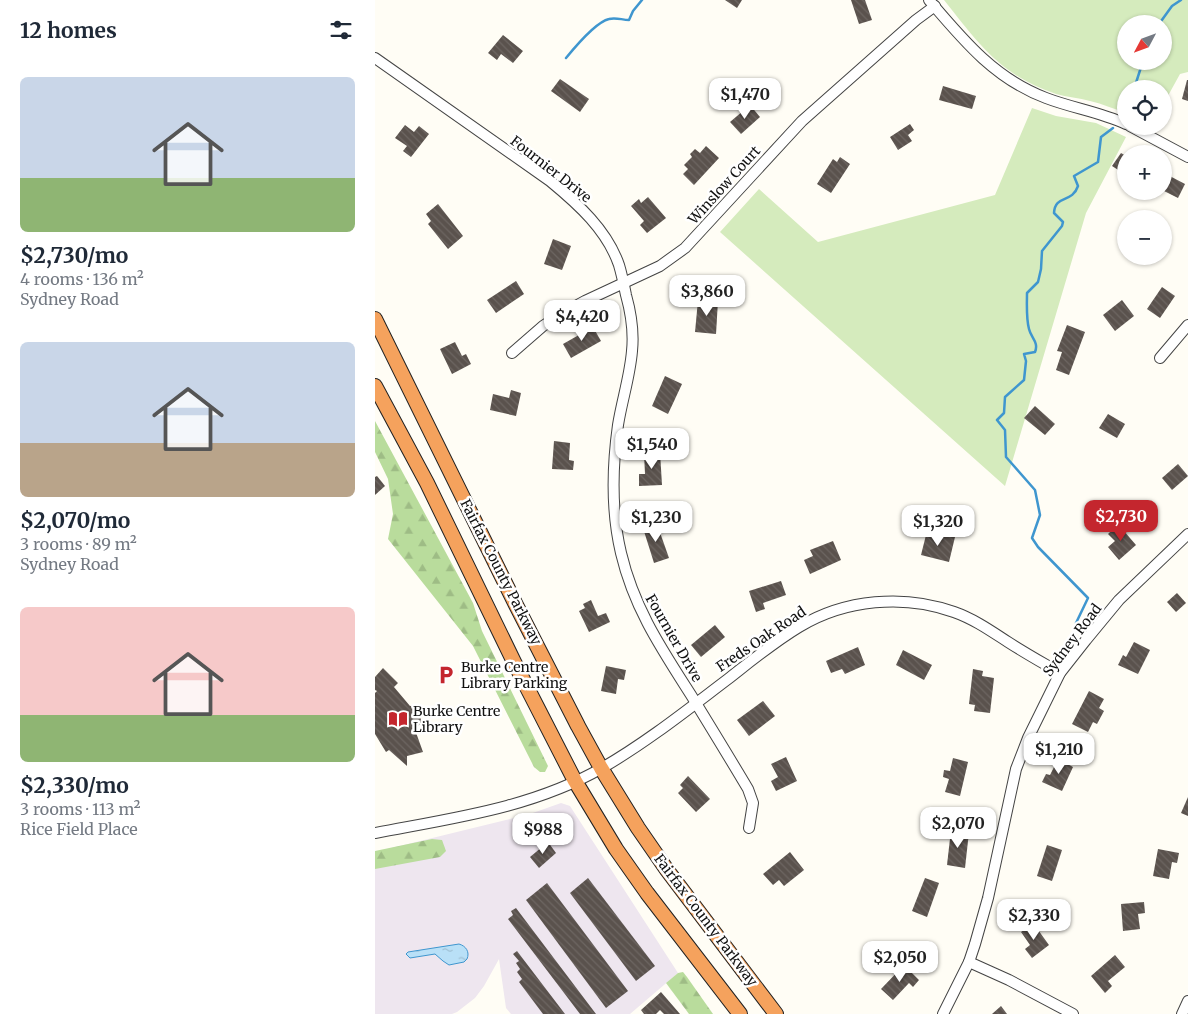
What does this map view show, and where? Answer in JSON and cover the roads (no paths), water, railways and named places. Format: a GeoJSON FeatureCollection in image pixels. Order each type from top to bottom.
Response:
{"type":"FeatureCollection","features":[{"type":"Feature","properties":{"kind":"highway","name":"Fairfax County Parkway"},"geometry":{"type":"LineString","coordinates":[[375,320],[516,604],[601,768],[638,828],[667,870],[776,1014]]}},
{"type":"Feature","properties":{"kind":"highway","name":"Fairfax County Parkway"},"geometry":{"type":"LineString","coordinates":[[375,386],[427,483],[514,662],[575,781],[616,849],[739,1014]]}},
{"type":"Feature","properties":{"kind":"street"},"geometry":{"type":"LineString","coordinates":[[932,3],[981,58],[1014,84],[1048,99],[1117,120]]}},
{"type":"Feature","properties":{"kind":"street","name":"Winslow Court"},"geometry":{"type":"LineString","coordinates":[[512,353],[532,335],[563,313],[660,266],[685,248],[801,121],[916,20],[932,3]]}},
{"type":"Feature","properties":{"kind":"street","name":"Fournier Drive"},"geometry":{"type":"LineString","coordinates":[[375,58],[550,181],[571,198],[590,218],[607,243],[618,264],[631,312],[632,350],[629,376],[618,424],[613,466],[616,527],[625,569],[635,599],[653,634],[748,789],[753,809],[749,828]]}},
{"type":"Feature","properties":{"kind":"street"},"geometry":{"type":"LineString","coordinates":[[1147,135],[1188,157]]}},
{"type":"Feature","properties":{"kind":"street"},"geometry":{"type":"LineString","coordinates":[[1160,358],[1188,325]]}},
{"type":"Feature","properties":{"kind":"street","name":"Sydney Road"},"geometry":{"type":"LineString","coordinates":[[943,1014],[969,962],[988,898],[1017,769],[1028,738],[1061,673],[1119,600],[1188,534]]}},
{"type":"Feature","properties":{"kind":"street","name":"Freds Oak Road"},"geometry":{"type":"LineString","coordinates":[[375,833],[464,817],[509,806],[549,793],[575,781],[601,768],[664,727],[768,648],[800,627],[836,610],[874,602],[911,603],[953,612],[978,623],[1033,658],[1061,673]]}},
{"type":"Feature","properties":{"kind":"street"},"geometry":{"type":"LineString","coordinates":[[969,962],[1009,980],[1073,1014]]}},
{"type":"Feature","properties":{"kind":"street"},"geometry":{"type":"LineString","coordinates":[[1182,1014],[1188,1001]]}},
{"type":"Feature","properties":{"kind":"water"},"geometry":{"type":"Polygon","coordinates":[[[459,944],[467,950],[467,959],[464,962],[449,965],[435,954],[410,958],[406,954],[408,952],[459,944]]]}},
{"type":"Feature","properties":{"kind":"waterway"},"geometry":{"type":"LineString","coordinates":[[566,58],[586,36],[604,21],[614,18],[629,20],[633,11],[642,0]]}},
{"type":"Feature","properties":{"kind":"waterway"},"geometry":{"type":"LineString","coordinates":[[1166,15],[1172,6],[1181,0]]}},
{"type":"Feature","properties":{"kind":"waterway"},"geometry":{"type":"LineString","coordinates":[[1137,80],[1140,70]]}},
{"type":"Feature","properties":{"kind":"waterway"},"geometry":{"type":"LineString","coordinates":[[1076,623],[1088,598],[1038,547],[1032,538],[1040,515],[1035,490],[1006,457],[1005,430],[997,420],[1004,413],[1005,397],[1024,380],[1026,361],[1024,354],[1035,352],[1036,349],[1028,325],[1027,293],[1038,282],[1042,251],[1062,226],[1063,222],[1054,213],[1055,207],[1057,203],[1075,192],[1078,186],[1074,176],[1098,162],[1101,137],[1113,128]]}},
{"type":"Feature","properties":{"kind":"place","name":"Burke Centre Library Parking"},"geometry":{"type":"Point","coordinates":[446,675]}},
{"type":"Feature","properties":{"kind":"place","name":"Burke Centre Library"},"geometry":{"type":"Point","coordinates":[398,719]}}]}
